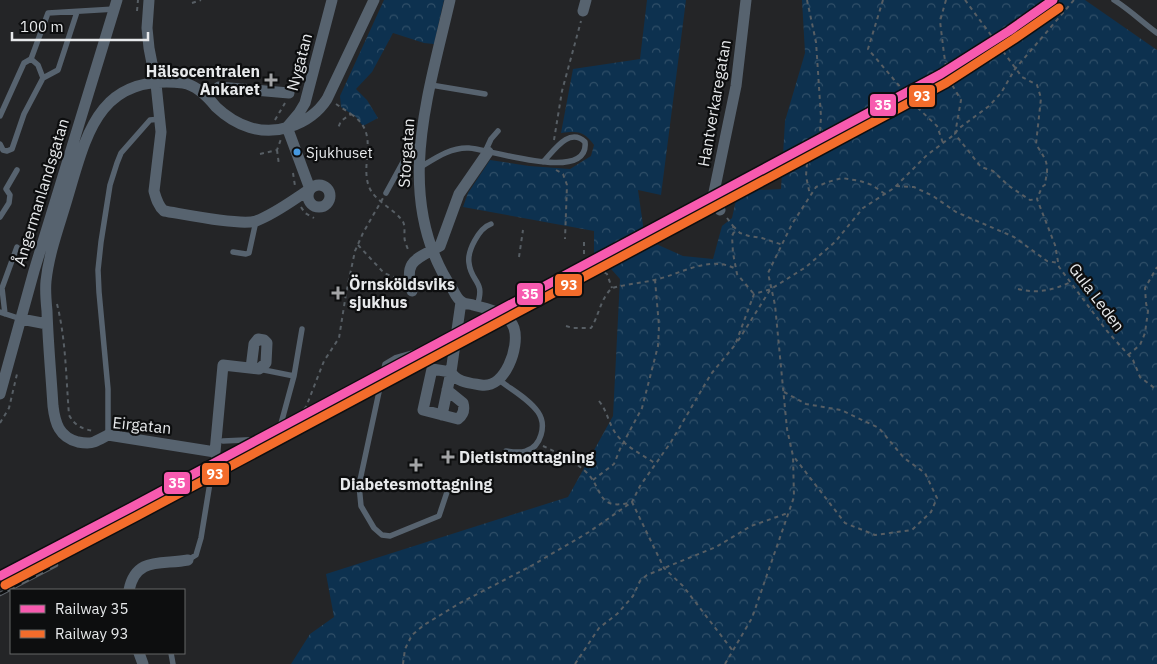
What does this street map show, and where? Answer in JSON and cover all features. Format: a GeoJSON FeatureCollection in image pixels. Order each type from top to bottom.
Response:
{"type":"FeatureCollection","features":[{"type":"Feature","properties":{"kind":"street"},"geometry":{"type":"LineString","coordinates":[[149,0],[147,28],[160,119],[160,146],[154,190],[156,199],[162,209],[220,220],[256,221],[310,189],[287,127]]}},
{"type":"Feature","properties":{"kind":"street","name":"Nygatan"},"geometry":{"type":"LineString","coordinates":[[287,127],[299,114],[305,103],[332,0]]}},
{"type":"Feature","properties":{"kind":"street"},"geometry":{"type":"LineString","coordinates":[[21,319],[47,324],[46,282],[53,246],[84,144],[97,116],[108,103],[131,88],[156,84],[186,84],[207,97],[232,120],[246,127],[274,131],[287,127],[311,116],[327,98],[374,0]]}},
{"type":"Feature","properties":{"kind":"street","name":"Storgatan"},"geometry":{"type":"LineString","coordinates":[[450,0],[431,85],[421,143],[418,183],[422,214],[432,251],[442,275],[462,302]]}},
{"type":"Feature","properties":{"kind":"street","name":"Hantverkaregatan"},"geometry":{"type":"LineString","coordinates":[[720,210],[713,197],[736,86],[746,0]]}},
{"type":"Feature","properties":{"kind":"street","name":"Ångermanlandsgatan"},"geometry":{"type":"LineString","coordinates":[[0,394],[34,272],[116,4]]}},
{"type":"Feature","properties":{"kind":"street"},"geometry":{"type":"LineString","coordinates":[[207,97],[219,87],[288,93]]}},
{"type":"Feature","properties":{"kind":"street"},"geometry":{"type":"LineString","coordinates":[[410,286],[413,264],[418,257],[440,246],[459,194],[487,152]]}},
{"type":"Feature","properties":{"kind":"street"},"geometry":{"type":"LineString","coordinates":[[442,416],[450,372],[456,341],[462,302],[502,314],[510,320],[514,330],[515,342],[508,368],[499,380],[485,386],[459,380],[450,372],[432,369],[423,410],[442,416],[458,419],[461,417],[464,407],[461,401],[447,390]]}},
{"type":"Feature","properties":{"kind":"street","name":"Eirgatan"},"geometry":{"type":"LineString","coordinates":[[47,324],[55,419],[60,432],[72,440],[88,443],[108,435],[215,452]]}},
{"type":"Feature","properties":{"kind":"street"},"geometry":{"type":"LineString","coordinates":[[215,452],[223,364],[255,369]]}},
{"type":"Feature","properties":{"kind":"street"},"geometry":{"type":"LineString","coordinates":[[129,589],[133,577],[148,564],[188,560]]}},
{"type":"Feature","properties":{"kind":"lane"},"geometry":{"type":"LineString","coordinates":[[1114,0],[1157,33]]}},
{"type":"Feature","properties":{"kind":"lane"},"geometry":{"type":"LineString","coordinates":[[0,116],[24,63],[32,59],[48,13],[77,12],[116,4]]}},
{"type":"Feature","properties":{"kind":"lane"},"geometry":{"type":"LineString","coordinates":[[0,144],[7,151],[12,149],[24,114],[43,78],[58,70],[77,12]]}},
{"type":"Feature","properties":{"kind":"lane"},"geometry":{"type":"LineString","coordinates":[[32,59],[38,65],[43,78]]}},
{"type":"Feature","properties":{"kind":"lane"},"geometry":{"type":"LineString","coordinates":[[431,85],[485,94]]}},
{"type":"Feature","properties":{"kind":"lane"},"geometry":{"type":"LineString","coordinates":[[108,435],[108,389],[98,270],[108,197],[121,153],[150,120],[160,119]]}},
{"type":"Feature","properties":{"kind":"lane"},"geometry":{"type":"LineString","coordinates":[[487,152],[491,139],[498,131]]}},
{"type":"Feature","properties":{"kind":"lane"},"geometry":{"type":"LineString","coordinates":[[419,168],[453,150],[469,148],[543,162],[571,162],[580,157],[586,147],[585,142],[575,136],[566,139],[543,162]]}},
{"type":"Feature","properties":{"kind":"lane"},"geometry":{"type":"LineString","coordinates":[[386,193],[409,150],[421,143]]}},
{"type":"Feature","properties":{"kind":"lane"},"geometry":{"type":"LineString","coordinates":[[0,217],[10,200],[10,194],[3,189],[16,170]]}},
{"type":"Feature","properties":{"kind":"lane"},"geometry":{"type":"LineString","coordinates":[[233,252],[249,253],[256,221]]}},
{"type":"Feature","properties":{"kind":"lane"},"geometry":{"type":"LineString","coordinates":[[477,306],[481,291],[470,270],[468,260],[477,236],[486,226],[491,224]]}},
{"type":"Feature","properties":{"kind":"lane"},"geometry":{"type":"LineString","coordinates":[[17,247],[2,288],[2,313],[21,319]]}},
{"type":"Feature","properties":{"kind":"lane"},"geometry":{"type":"LineString","coordinates":[[223,441],[267,439],[279,432],[294,376],[302,329]]}},
{"type":"Feature","properties":{"kind":"lane"},"geometry":{"type":"LineString","coordinates":[[449,486],[439,516],[390,536],[382,535],[374,528],[361,506],[359,485],[385,364],[395,358],[456,341]]}},
{"type":"Feature","properties":{"kind":"lane"},"geometry":{"type":"LineString","coordinates":[[255,369],[294,376]]}},
{"type":"Feature","properties":{"kind":"lane"},"geometry":{"type":"LineString","coordinates":[[499,380],[533,405],[540,416],[542,433],[534,447],[522,452],[506,451]]}},
{"type":"Feature","properties":{"kind":"lane"},"geometry":{"type":"LineString","coordinates":[[188,560],[196,554],[201,538],[215,452]]}},
{"type":"Feature","properties":{"kind":"path"},"geometry":{"type":"LineString","coordinates":[[192,3],[201,0]]}},
{"type":"Feature","properties":{"kind":"path"},"geometry":{"type":"LineString","coordinates":[[807,0],[816,42],[820,117],[820,131],[809,148],[807,163],[806,176],[810,196]]}},
{"type":"Feature","properties":{"kind":"path"},"geometry":{"type":"LineString","coordinates":[[883,0],[868,49],[937,126],[943,143]]}},
{"type":"Feature","properties":{"kind":"path"},"geometry":{"type":"LineString","coordinates":[[946,0],[940,21],[944,54],[948,78],[961,100],[955,134],[981,167],[993,171],[1009,186],[1030,200],[1037,199],[1042,187],[1046,184],[1047,172],[1047,160],[1036,144],[1041,98],[1037,85],[1022,77],[1015,69],[965,0]]}},
{"type":"Feature","properties":{"kind":"path"},"geometry":{"type":"LineString","coordinates":[[754,294],[771,289],[806,268],[835,242],[863,208],[896,186],[927,155],[989,106],[1001,93],[1015,69],[1074,0]]}},
{"type":"Feature","properties":{"kind":"path"},"geometry":{"type":"LineString","coordinates":[[557,146],[554,143],[562,91],[585,6]]}},
{"type":"Feature","properties":{"kind":"path"},"geometry":{"type":"LineString","coordinates":[[327,98],[351,114],[342,121],[338,128]]}},
{"type":"Feature","properties":{"kind":"path"},"geometry":{"type":"LineString","coordinates":[[281,138],[283,144]]}},
{"type":"Feature","properties":{"kind":"path"},"geometry":{"type":"LineString","coordinates":[[277,150],[279,165]]}},
{"type":"Feature","properties":{"kind":"path"},"geometry":{"type":"LineString","coordinates":[[543,162],[563,174],[567,185],[565,239]]}},
{"type":"Feature","properties":{"kind":"path"},"geometry":{"type":"LineString","coordinates":[[293,172],[299,205],[314,218]]}},
{"type":"Feature","properties":{"kind":"path"},"geometry":{"type":"LineString","coordinates":[[725,664],[752,618],[794,497],[792,456],[787,429],[775,305],[768,273],[792,224],[816,187],[842,178],[872,185],[885,194]]}},
{"type":"Feature","properties":{"kind":"path"},"geometry":{"type":"LineString","coordinates":[[896,186],[914,187],[933,196],[956,212],[1014,237],[1047,261],[1059,263]]}},
{"type":"Feature","properties":{"kind":"path"},"geometry":{"type":"LineString","coordinates":[[279,432],[287,428],[306,407],[324,361],[339,338],[346,294],[358,245],[362,233],[386,193]]}},
{"type":"Feature","properties":{"kind":"path","name":"Gula Leden"},"geometry":{"type":"LineString","coordinates":[[1037,199],[1055,246],[1059,267],[1108,331],[1133,360],[1140,377],[1157,390]]}},
{"type":"Feature","properties":{"kind":"path"},"geometry":{"type":"LineString","coordinates":[[720,210],[740,232],[783,244]]}},
{"type":"Feature","properties":{"kind":"path"},"geometry":{"type":"LineString","coordinates":[[733,226],[732,253],[737,274],[754,294]]}},
{"type":"Feature","properties":{"kind":"path"},"geometry":{"type":"LineString","coordinates":[[519,257],[523,230]]}},
{"type":"Feature","properties":{"kind":"path"},"geometry":{"type":"LineString","coordinates":[[584,242],[584,254],[594,266],[607,274],[612,288]]}},
{"type":"Feature","properties":{"kind":"path"},"geometry":{"type":"LineString","coordinates":[[358,245],[384,274],[410,286]]}},
{"type":"Feature","properties":{"kind":"path"},"geometry":{"type":"LineString","coordinates":[[566,326],[591,328],[607,293],[612,288],[655,280],[706,264],[718,264],[736,268]]}},
{"type":"Feature","properties":{"kind":"path"},"geometry":{"type":"LineString","coordinates":[[1128,355],[1140,345],[1144,333],[1148,311],[1145,288],[1157,267]]}},
{"type":"Feature","properties":{"kind":"path"},"geometry":{"type":"LineString","coordinates":[[593,481],[614,464],[623,442],[642,408],[658,346],[659,326],[655,280]]}},
{"type":"Feature","properties":{"kind":"path"},"geometry":{"type":"LineString","coordinates":[[1018,288],[1031,292],[1044,291],[1055,289],[1071,282]]}},
{"type":"Feature","properties":{"kind":"path"},"geometry":{"type":"LineString","coordinates":[[402,664],[405,649],[412,635],[424,625],[589,532],[632,502],[640,486],[671,442],[711,374],[735,345],[771,289]]}},
{"type":"Feature","properties":{"kind":"path"},"geometry":{"type":"LineString","coordinates":[[735,345],[754,294]]}},
{"type":"Feature","properties":{"kind":"path"},"geometry":{"type":"LineString","coordinates":[[46,295],[56,301],[60,318],[69,415],[80,428],[108,435]]}},
{"type":"Feature","properties":{"kind":"path"},"geometry":{"type":"LineString","coordinates":[[784,392],[806,404],[841,410],[879,428],[904,458],[925,474],[937,498],[931,512],[912,530],[875,535],[845,523],[803,467],[792,456]]}},
{"type":"Feature","properties":{"kind":"path"},"geometry":{"type":"LineString","coordinates":[[599,401],[607,411],[612,428],[623,442],[656,464]]}},
{"type":"Feature","properties":{"kind":"path"},"geometry":{"type":"LineString","coordinates":[[534,447],[542,445],[562,455],[586,472],[602,499],[618,506],[632,502]]}},
{"type":"Feature","properties":{"kind":"path"},"geometry":{"type":"LineString","coordinates":[[632,502],[664,568],[683,586],[733,652]]}},
{"type":"Feature","properties":{"kind":"path"},"geometry":{"type":"LineString","coordinates":[[575,664],[599,628],[617,614],[633,596],[640,581],[647,575],[716,548],[751,526],[788,513]]}},
{"type":"Feature","properties":{"kind":"green space"},"geometry":{"type":"Polygon","coordinates":[[[384,0],[444,0],[434,44],[424,43],[393,33],[372,72],[356,89],[367,100],[378,118],[363,126],[356,117],[341,107],[340,96],[384,0]]]}},
{"type":"Feature","properties":{"kind":"green space"},"geometry":{"type":"Polygon","coordinates":[[[647,0],[686,0],[661,195],[638,190],[645,239],[683,256],[713,259],[722,226],[732,218],[738,191],[781,189],[785,121],[805,53],[802,0],[1085,0],[1157,50],[1157,664],[291,664],[310,634],[334,617],[326,574],[568,497],[613,416],[620,279],[594,253],[594,231],[463,207],[468,193],[490,160],[529,166],[570,169],[591,156],[594,145],[587,137],[576,132],[561,133],[573,69],[640,59],[647,0]]]}},
{"type":"Feature","properties":{"kind":"railway"},"geometry":{"type":"LineString","coordinates":[[0,594],[56,565]]}},
{"type":"Feature","properties":{"kind":"rail line","name":"35"},"geometry":{"type":"LineString","coordinates":[[0,576],[941,74],[1009,31],[1053,0]]}},
{"type":"Feature","properties":{"kind":"rail line","name":"93"},"geometry":{"type":"LineString","coordinates":[[5,585],[946,83],[1059,8]]}},
{"type":"Feature","properties":{"kind":"place","name":"Hälsocentralen Ankaret"},"geometry":{"type":"Point","coordinates":[271,80]}},
{"type":"Feature","properties":{"kind":"place","name":"Sjukhuset"},"geometry":{"type":"Point","coordinates":[297,152]}},
{"type":"Feature","properties":{"kind":"place","name":"Örnsköldsviks sjukhus"},"geometry":{"type":"Point","coordinates":[338,293]}},
{"type":"Feature","properties":{"kind":"place","name":"Dietistmottagning"},"geometry":{"type":"Point","coordinates":[448,457]}},
{"type":"Feature","properties":{"kind":"place","name":"Diabetesmottagning"},"geometry":{"type":"Point","coordinates":[416,465]}}]}
